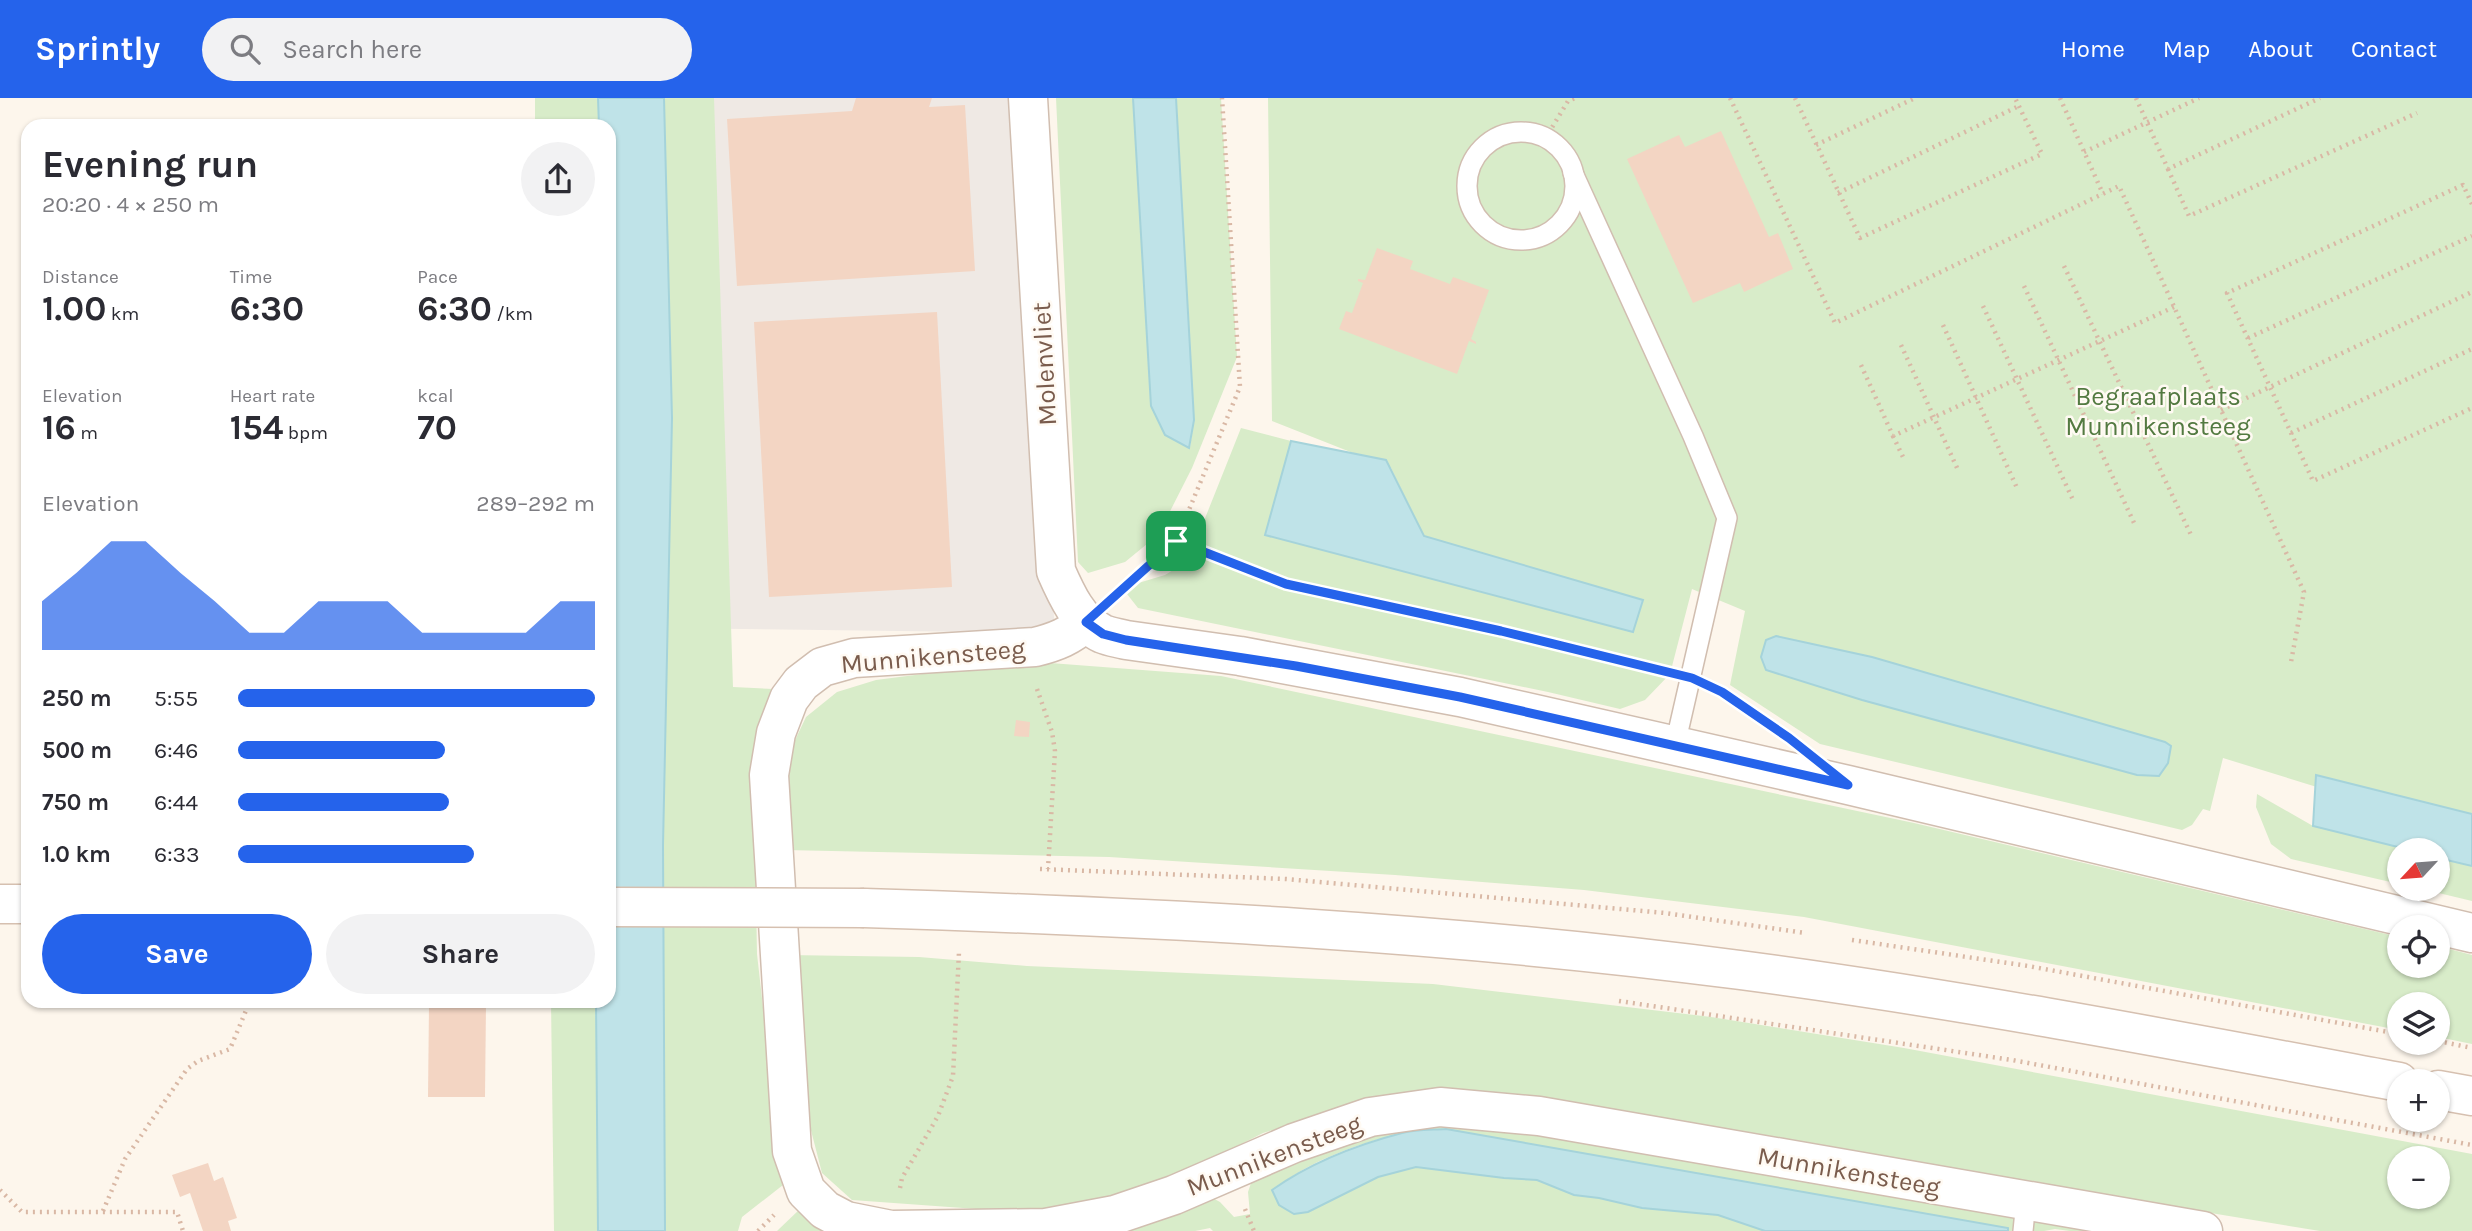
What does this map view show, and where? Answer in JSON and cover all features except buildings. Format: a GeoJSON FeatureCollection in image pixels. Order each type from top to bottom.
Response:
{"type":"FeatureCollection","features":[{"type":"Feature","properties":{"kind":"street","name":"Molenvliet"},"geometry":{"type":"LineString","coordinates":[[1028,98],[1056,571],[1067,597],[1086,622]]}},
{"type":"Feature","properties":{"kind":"street","name":"Munnikensteeg"},"geometry":{"type":"LineString","coordinates":[[1086,622],[1071,635],[1035,647],[853,658],[822,667],[801,683],[789,699],[775,733],[769,775],[792,1151],[806,1191],[825,1210],[864,1226],[891,1230],[1046,1228],[1115,1215],[1174,1195],[1294,1143],[1370,1118],[1440,1107],[1539,1116],[2024,1221],[2203,1231]]}},
{"type":"Feature","properties":{"kind":"street"},"geometry":{"type":"LineString","coordinates":[[1086,622],[1103,634],[1126,640],[1353,675],[1675,745],[2472,933]]}},
{"type":"Feature","properties":{"kind":"street"},"geometry":{"type":"LineString","coordinates":[[0,904],[21,904]]}},
{"type":"Feature","properties":{"kind":"street"},"geometry":{"type":"LineString","coordinates":[[616,907],[864,908],[1113,916],[1302,926],[1537,946],[1780,976],[2037,1016],[2387,1080]]}},
{"type":"Feature","properties":{"kind":"street"},"geometry":{"type":"LineString","coordinates":[[2450,1092],[2472,1096]]}},
{"type":"Feature","properties":{"kind":"lane"},"geometry":{"type":"LineString","coordinates":[[1573,173],[1575,192],[1572,205],[1562,221],[1548,234],[1525,241],[1507,239],[1489,232],[1474,215],[1467,197],[1466,178],[1471,164],[1482,148],[1497,137],[1515,132],[1538,135],[1555,144],[1567,158],[1693,436],[1727,518],[1675,745]]}},
{"type":"Feature","properties":{"kind":"path"},"geometry":{"type":"LineString","coordinates":[[1086,622],[1176,541],[1240,387],[1222,98]]}},
{"type":"Feature","properties":{"kind":"path"},"geometry":{"type":"LineString","coordinates":[[1545,139],[1568,101],[1575,98]]}},
{"type":"Feature","properties":{"kind":"path"},"geometry":{"type":"LineString","coordinates":[[1730,98],[1835,323],[2119,186],[2304,592],[2291,662]]}},
{"type":"Feature","properties":{"kind":"path"},"geometry":{"type":"LineString","coordinates":[[1795,98],[1860,239],[2042,154],[2015,98]]}},
{"type":"Feature","properties":{"kind":"path"},"geometry":{"type":"LineString","coordinates":[[1816,145],[1915,98]]}},
{"type":"Feature","properties":{"kind":"path"},"geometry":{"type":"LineString","coordinates":[[2060,98],[2103,194]]}},
{"type":"Feature","properties":{"kind":"path"},"geometry":{"type":"LineString","coordinates":[[2136,98],[2189,216],[2417,113]]}},
{"type":"Feature","properties":{"kind":"path"},"geometry":{"type":"LineString","coordinates":[[2084,152],[2199,98]]}},
{"type":"Feature","properties":{"kind":"path"},"geometry":{"type":"LineString","coordinates":[[2168,169],[2320,98]]}},
{"type":"Feature","properties":{"kind":"path"},"geometry":{"type":"LineString","coordinates":[[1838,193],[2019,106]]}},
{"type":"Feature","properties":{"kind":"path"},"geometry":{"type":"LineString","coordinates":[[2472,204],[2463,185],[2227,293],[2312,481],[2472,408]]}},
{"type":"Feature","properties":{"kind":"path"},"geometry":{"type":"LineString","coordinates":[[2248,338],[2472,236]]}},
{"type":"Feature","properties":{"kind":"path"},"geometry":{"type":"LineString","coordinates":[[2064,266],[2192,537]]}},
{"type":"Feature","properties":{"kind":"path"},"geometry":{"type":"LineString","coordinates":[[2024,286],[2135,525]]}},
{"type":"Feature","properties":{"kind":"path"},"geometry":{"type":"LineString","coordinates":[[2221,410],[2269,385],[2472,292]]}},
{"type":"Feature","properties":{"kind":"path"},"geometry":{"type":"LineString","coordinates":[[1983,306],[2073,500]]}},
{"type":"Feature","properties":{"kind":"path"},"geometry":{"type":"LineString","coordinates":[[1893,436],[2174,307]]}},
{"type":"Feature","properties":{"kind":"path"},"geometry":{"type":"LineString","coordinates":[[1943,325],[2017,488]]}},
{"type":"Feature","properties":{"kind":"path"},"geometry":{"type":"LineString","coordinates":[[1901,345],[1958,470]]}},
{"type":"Feature","properties":{"kind":"path"},"geometry":{"type":"LineString","coordinates":[[2291,433],[2472,349]]}},
{"type":"Feature","properties":{"kind":"path"},"geometry":{"type":"LineString","coordinates":[[1861,365],[1903,457]]}},
{"type":"Feature","properties":{"kind":"path"},"geometry":{"type":"LineString","coordinates":[[1176,541],[1286,584],[1501,631],[1692,678],[1722,692],[1766,723]]}},
{"type":"Feature","properties":{"kind":"path"},"geometry":{"type":"LineString","coordinates":[[1035,647],[1032,673],[1052,732],[1055,751],[1048,869]]}},
{"type":"Feature","properties":{"kind":"path"},"geometry":{"type":"LineString","coordinates":[[891,1230],[902,1178],[938,1116],[953,1076],[960,952],[946,951]]}},
{"type":"Feature","properties":{"kind":"path"},"geometry":{"type":"LineString","coordinates":[[1618,1001],[2012,1060],[2472,1145]]}},
{"type":"Feature","properties":{"kind":"path"},"geometry":{"type":"LineString","coordinates":[[103,1211],[125,1159],[187,1069],[198,1060],[230,1049],[247,1008]]}},
{"type":"Feature","properties":{"kind":"path"},"geometry":{"type":"LineString","coordinates":[[2450,1043],[2472,1048]]}},
{"type":"Feature","properties":{"kind":"path"},"geometry":{"type":"LineString","coordinates":[[0,1190],[22,1212],[177,1212],[183,1231]]}},
{"type":"Feature","properties":{"kind":"shaded area"},"geometry":{"type":"Polygon","coordinates":[[[645,98],[1022,98],[1055,633],[661,628],[645,98]]]}},
{"type":"Feature","properties":{"kind":"green space"},"geometry":{"type":"Polygon","coordinates":[[[535,98],[598,98],[599,119],[535,119],[535,98]]]}},
{"type":"Feature","properties":{"kind":"green space"},"geometry":{"type":"Polygon","coordinates":[[[664,98],[714,98],[733,687],[773,689],[762,719],[755,846],[757,954],[783,1185],[742,1217],[738,1231],[665,1231],[662,949],[672,418],[664,98]]]}},
{"type":"Feature","properties":{"kind":"green space"},"geometry":{"type":"Polygon","coordinates":[[[1056,98],[1133,98],[1151,406],[1190,447],[1194,420],[1176,98],[1221,98],[1237,357],[1192,468],[1158,535],[1125,562],[1088,573],[1078,562],[1056,98]]]}},
{"type":"Feature","properties":{"kind":"green space","name":"Begraafplaats Munnikensteeg"},"geometry":{"type":"Polygon","coordinates":[[[1268,98],[2472,98],[2472,835],[2223,758],[2210,811],[2203,809],[2192,825],[2182,830],[1820,744],[1730,685],[1745,611],[1692,589],[1670,674],[1645,700],[1620,709],[1138,608],[1127,594],[1135,584],[1165,575],[1188,561],[1241,428],[1291,441],[1265,535],[1633,631],[1643,601],[1424,536],[1391,468],[1272,421],[1268,98]],[[1777,636],[1761,657],[1766,670],[1862,700],[2171,746],[2164,742],[1872,657],[1777,636]]]}},
{"type":"Feature","properties":{"kind":"green space"},"geometry":{"type":"Polygon","coordinates":[[[1024,661],[1221,676],[1914,823],[2387,934],[2387,978],[2450,978],[2450,949],[2472,955],[2472,1044],[2450,1039],[2450,992],[2387,992],[2387,1028],[1804,917],[1584,890],[1109,857],[785,850],[789,753],[806,717],[837,692],[876,680],[1024,661]]]}},
{"type":"Feature","properties":{"kind":"green space"},"geometry":{"type":"Polygon","coordinates":[[[2257,794],[2313,826],[2387,844],[2387,881],[2291,859],[2271,844],[2256,807],[2257,794]]]}},
{"type":"Feature","properties":{"kind":"green space"},"geometry":{"type":"Polygon","coordinates":[[[2450,861],[2472,866],[2472,901],[2450,896],[2450,861]]]}},
{"type":"Feature","properties":{"kind":"green space"},"geometry":{"type":"Polygon","coordinates":[[[788,955],[919,957],[1027,966],[1433,984],[1711,1017],[1904,1048],[2429,1146],[2387,1146],[2387,1209],[2450,1209],[2450,1150],[2472,1154],[2472,1231],[2320,1231],[1986,1176],[1339,1110],[1263,1133],[1174,1178],[1075,1208],[977,1209],[852,1200],[822,1173],[797,1076],[788,955]]]}},
{"type":"Feature","properties":{"kind":"green space"},"geometry":{"type":"Polygon","coordinates":[[[551,1008],[596,1008],[598,1231],[554,1231],[551,1008]]]}},
{"type":"Feature","properties":{"kind":"green space"},"geometry":{"type":"Polygon","coordinates":[[[1440,1118],[2138,1231],[2008,1231],[2008,1228],[1446,1129],[1407,1132],[1351,1148],[1317,1162],[1272,1191],[1279,1205],[1294,1214],[1308,1212],[1378,1177],[1416,1167],[1537,1180],[1574,1195],[1642,1208],[1718,1215],[1765,1231],[1213,1231],[1210,1228],[1195,1231],[1101,1231],[1207,1195],[1220,1202],[1234,1217],[1250,1214],[1248,1192],[1254,1174],[1284,1159],[1440,1118]]]}},
{"type":"Feature","properties":{"kind":"green space"},"geometry":{"type":"Polygon","coordinates":[[[800,1209],[833,1231],[777,1231],[800,1209]]]}},
{"type":"Feature","properties":{"kind":"water"},"geometry":{"type":"Polygon","coordinates":[[[598,98],[664,98],[672,418],[663,846],[665,1231],[598,1231],[596,1008],[616,1008],[616,119],[599,119],[598,98]]]}},
{"type":"Feature","properties":{"kind":"water"},"geometry":{"type":"Polygon","coordinates":[[[1133,98],[1176,98],[1194,420],[1189,448],[1165,435],[1151,406],[1133,98]]]}},
{"type":"Feature","properties":{"kind":"water"},"geometry":{"type":"Polygon","coordinates":[[[1291,441],[1386,460],[1424,536],[1643,600],[1633,632],[1265,535],[1291,441]]]}},
{"type":"Feature","properties":{"kind":"water"},"geometry":{"type":"Polygon","coordinates":[[[1776,636],[1872,657],[2165,742],[2171,746],[2168,763],[2159,776],[2137,775],[1862,700],[1766,670],[1761,657],[1766,640],[1776,636]]]}},
{"type":"Feature","properties":{"kind":"water"},"geometry":{"type":"Polygon","coordinates":[[[2316,775],[2472,814],[2472,866],[2450,861],[2450,838],[2387,838],[2387,844],[2313,826],[2316,775]]]}},
{"type":"Feature","properties":{"kind":"water"},"geometry":{"type":"Polygon","coordinates":[[[1446,1129],[2008,1228],[2008,1231],[1765,1231],[1718,1215],[1642,1208],[1574,1195],[1537,1180],[1416,1167],[1378,1177],[1308,1212],[1294,1214],[1279,1205],[1272,1190],[1318,1163],[1368,1143],[1418,1130],[1446,1129]]]}},
{"type":"Feature","properties":{"kind":"route"},"geometry":{"type":"LineString","coordinates":[[1176,541],[1286,584],[1501,631],[1692,678],[1722,692],[1789,738],[1848,785],[1353,675],[1126,640],[1103,634],[1086,622],[1176,541]]}}]}
